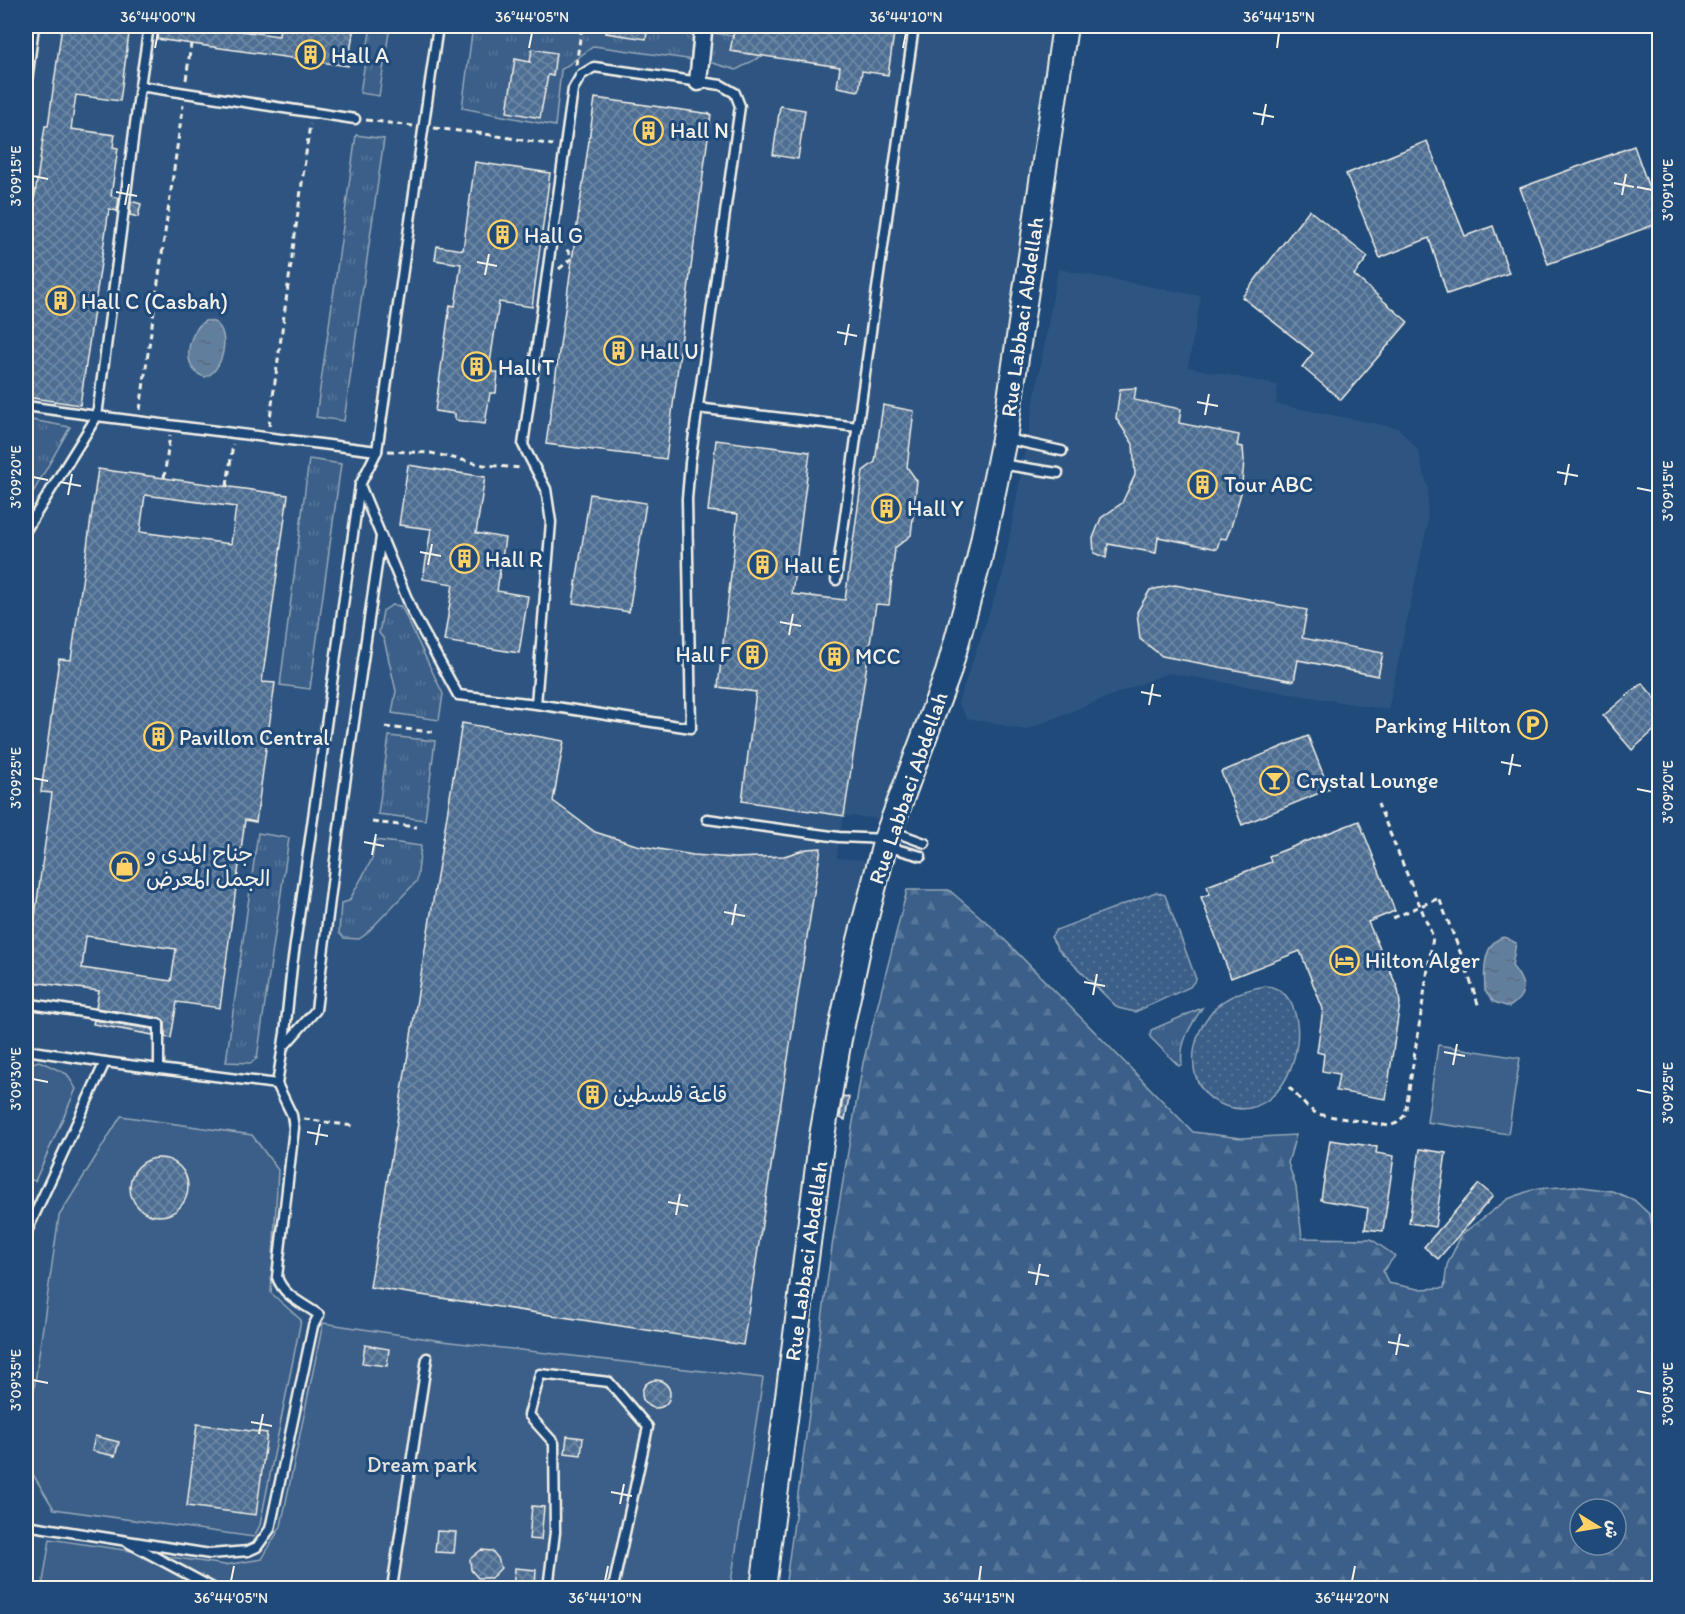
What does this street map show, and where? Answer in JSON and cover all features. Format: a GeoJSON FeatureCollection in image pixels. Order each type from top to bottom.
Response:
{"type":"FeatureCollection","features":[{"type":"Feature","properties":{"kind":"street","name":"Rue Labbaci Abdellah"},"geometry":{"type":"LineString","coordinates":[[1008,440],[1065,26]]}},
{"type":"Feature","properties":{"kind":"street","name":"Rue Labbaci Abdellah"},"geometry":{"type":"LineString","coordinates":[[763,1588],[828,1097],[838,1039],[859,944],[967,636],[987,561],[1074,26]]}},
{"type":"Feature","properties":{"kind":"street"},"geometry":{"type":"LineString","coordinates":[[698,82],[703,32]]}},
{"type":"Feature","properties":{"kind":"street","name":"Rue Labbaci Abdellah"},"geometry":{"type":"LineString","coordinates":[[773,1588],[836,1090],[867,945],[894,841]]}},
{"type":"Feature","properties":{"kind":"lane"},"geometry":{"type":"LineString","coordinates":[[26,89],[34,26]]}},
{"type":"Feature","properties":{"kind":"lane"},"geometry":{"type":"LineString","coordinates":[[26,530],[97,416],[149,26]]}},
{"type":"Feature","properties":{"kind":"lane"},"geometry":{"type":"LineString","coordinates":[[26,1525],[210,1554],[248,1551],[257,1547],[270,1529],[313,1326],[319,1315],[281,1289],[278,1277],[294,1128],[292,1115],[277,1084],[360,486],[377,451],[438,26]]}},
{"type":"Feature","properties":{"kind":"lane"},"geometry":{"type":"LineString","coordinates":[[836,580],[914,26]]}},
{"type":"Feature","properties":{"kind":"lane"},"geometry":{"type":"LineString","coordinates":[[360,486],[413,613],[458,695],[536,704],[691,728],[687,500],[697,408],[740,106],[735,93],[721,85],[594,68],[581,75],[573,89],[523,445],[546,489],[551,522],[536,704]]}},
{"type":"Feature","properties":{"kind":"lane"},"geometry":{"type":"LineString","coordinates":[[141,87],[355,119]]}},
{"type":"Feature","properties":{"kind":"lane"},"geometry":{"type":"LineString","coordinates":[[26,406],[377,451]]}},
{"type":"Feature","properties":{"kind":"lane"},"geometry":{"type":"LineString","coordinates":[[697,408],[858,427]]}},
{"type":"Feature","properties":{"kind":"lane"},"geometry":{"type":"LineString","coordinates":[[1008,440],[1062,451]]}},
{"type":"Feature","properties":{"kind":"lane"},"geometry":{"type":"LineString","coordinates":[[1003,464],[1058,473]]}},
{"type":"Feature","properties":{"kind":"lane"},"geometry":{"type":"LineString","coordinates":[[283,1047],[316,1010],[343,797],[381,537]]}},
{"type":"Feature","properties":{"kind":"lane"},"geometry":{"type":"LineString","coordinates":[[707,819],[838,837],[925,843]]}},
{"type":"Feature","properties":{"kind":"lane"},"geometry":{"type":"LineString","coordinates":[[894,841],[921,856]]}},
{"type":"Feature","properties":{"kind":"lane"},"geometry":{"type":"LineString","coordinates":[[26,1017],[31,1004],[159,1024],[159,1069]]}},
{"type":"Feature","properties":{"kind":"lane"},"geometry":{"type":"LineString","coordinates":[[26,1050],[277,1084]]}},
{"type":"Feature","properties":{"kind":"lane"},"geometry":{"type":"LineString","coordinates":[[26,1244],[26,1230],[105,1062]]}},
{"type":"Feature","properties":{"kind":"lane"},"geometry":{"type":"LineString","coordinates":[[392,1588],[427,1358]]}},
{"type":"Feature","properties":{"kind":"lane"},"geometry":{"type":"LineString","coordinates":[[548,1588],[555,1532],[554,1443],[529,1415],[540,1374],[609,1382],[648,1427],[613,1588]]}},
{"type":"Feature","properties":{"kind":"lane"},"geometry":{"type":"LineString","coordinates":[[123,1540],[213,1588]]}},
{"type":"Feature","properties":{"kind":"path"},"geometry":{"type":"LineString","coordinates":[[573,89],[582,26]]}},
{"type":"Feature","properties":{"kind":"path"},"geometry":{"type":"LineString","coordinates":[[138,421],[191,44]]}},
{"type":"Feature","properties":{"kind":"path"},"geometry":{"type":"LineString","coordinates":[[267,437],[312,112]]}},
{"type":"Feature","properties":{"kind":"path"},"geometry":{"type":"LineString","coordinates":[[355,119],[388,123]]}},
{"type":"Feature","properties":{"kind":"path"},"geometry":{"type":"LineString","coordinates":[[485,134],[564,147]]}},
{"type":"Feature","properties":{"kind":"path"},"geometry":{"type":"LineString","coordinates":[[164,478],[171,425]]}},
{"type":"Feature","properties":{"kind":"path"},"geometry":{"type":"LineString","coordinates":[[227,486],[234,433]]}},
{"type":"Feature","properties":{"kind":"path"},"geometry":{"type":"LineString","coordinates":[[377,451],[431,453],[484,465],[536,469]]}},
{"type":"Feature","properties":{"kind":"path"},"geometry":{"type":"LineString","coordinates":[[385,727],[433,732]]}},
{"type":"Feature","properties":{"kind":"path"},"geometry":{"type":"LineString","coordinates":[[1289,1087],[1306,1107],[1317,1114],[1389,1126],[1397,1123],[1405,1115],[1433,937],[1377,804]]}},
{"type":"Feature","properties":{"kind":"path"},"geometry":{"type":"LineString","coordinates":[[372,822],[417,827]]}},
{"type":"Feature","properties":{"kind":"path"},"geometry":{"type":"LineString","coordinates":[[1394,918],[1439,898],[1479,1007]]}},
{"type":"Feature","properties":{"kind":"path"},"geometry":{"type":"LineString","coordinates":[[304,1119],[353,1126]]}},
{"type":"Feature","properties":{"kind":"shaded area"},"geometry":{"type":"Polygon","coordinates":[[[26,26],[1051,26],[1054,39],[980,520],[944,656],[892,819],[844,816],[839,837],[837,858],[867,860],[872,871],[753,1588],[26,1588],[26,26]]]}},
{"type":"Feature","properties":{"kind":"shaded area"},"geometry":{"type":"Polygon","coordinates":[[[1058,269],[1201,296],[1188,367],[1278,385],[1276,404],[1398,428],[1418,450],[1428,489],[1427,526],[1388,710],[1168,673],[1025,730],[967,718],[958,703],[1003,573],[1058,269]]]}},
{"type":"Feature","properties":{"kind":"green space"},"geometry":{"type":"Polygon","coordinates":[[[371,26],[390,26],[379,96],[360,93],[371,26]]]}},
{"type":"Feature","properties":{"kind":"green space"},"geometry":{"type":"Polygon","coordinates":[[[473,26],[669,26],[733,36],[731,51],[762,56],[736,70],[709,62],[594,46],[561,70],[555,126],[462,108],[473,26]]]}},
{"type":"Feature","properties":{"kind":"green space"},"geometry":{"type":"Polygon","coordinates":[[[356,135],[384,139],[344,421],[316,417],[356,135]]]}},
{"type":"Feature","properties":{"kind":"green space"},"geometry":{"type":"Polygon","coordinates":[[[26,419],[70,427],[27,503],[26,497],[26,419]]]}},
{"type":"Feature","properties":{"kind":"green space"},"geometry":{"type":"Polygon","coordinates":[[[309,459],[341,464],[310,689],[280,685],[309,459]]]}},
{"type":"Feature","properties":{"kind":"green space"},"geometry":{"type":"Polygon","coordinates":[[[392,605],[401,606],[443,694],[439,720],[392,713],[396,691],[384,639],[379,633],[383,611],[392,605]]]}},
{"type":"Feature","properties":{"kind":"green space"},"geometry":{"type":"Polygon","coordinates":[[[389,736],[435,741],[425,820],[378,814],[389,736]]]}},
{"type":"Feature","properties":{"kind":"green space"},"geometry":{"type":"Polygon","coordinates":[[[258,833],[289,838],[257,1058],[251,1063],[226,1062],[258,833]]]}},
{"type":"Feature","properties":{"kind":"green space"},"geometry":{"type":"Polygon","coordinates":[[[375,840],[421,846],[417,881],[365,935],[359,939],[344,938],[339,933],[341,903],[349,901],[372,859],[375,840]]]}},
{"type":"Feature","properties":{"kind":"green space"},"geometry":{"type":"Polygon","coordinates":[[[907,890],[949,890],[992,927],[1193,1132],[1241,1138],[1296,1135],[1288,1163],[1296,1187],[1302,1238],[1371,1239],[1395,1256],[1383,1271],[1388,1283],[1418,1289],[1444,1288],[1447,1265],[1462,1234],[1508,1199],[1534,1189],[1575,1186],[1612,1191],[1634,1200],[1650,1215],[1660,1268],[1659,1588],[785,1588],[833,1240],[863,1063],[907,890]]]}},
{"type":"Feature","properties":{"kind":"green space"},"geometry":{"type":"Polygon","coordinates":[[[1156,892],[1165,895],[1196,979],[1190,987],[1135,1012],[1118,1008],[1058,949],[1051,937],[1056,930],[1156,892]]]}},
{"type":"Feature","properties":{"kind":"green space"},"geometry":{"type":"Polygon","coordinates":[[[1266,986],[1284,994],[1294,1011],[1298,1033],[1294,1057],[1285,1080],[1270,1098],[1250,1108],[1225,1106],[1211,1098],[1201,1088],[1195,1075],[1195,1046],[1199,1032],[1221,1002],[1240,993],[1266,986]]]}},
{"type":"Feature","properties":{"kind":"green space"},"geometry":{"type":"Polygon","coordinates":[[[1202,1008],[1187,1034],[1182,1049],[1182,1064],[1179,1066],[1150,1037],[1151,1030],[1202,1008]]]}},
{"type":"Feature","properties":{"kind":"green space"},"geometry":{"type":"Polygon","coordinates":[[[1438,1045],[1520,1058],[1508,1134],[1427,1122],[1438,1045]]]}},
{"type":"Feature","properties":{"kind":"green space"},"geometry":{"type":"Polygon","coordinates":[[[39,1061],[67,1074],[76,1089],[35,1181],[28,1179],[26,1173],[26,1065],[39,1061]]]}},
{"type":"Feature","properties":{"kind":"green space"},"geometry":{"type":"Polygon","coordinates":[[[121,1116],[252,1135],[278,1170],[271,1293],[301,1320],[260,1525],[254,1537],[54,1509],[26,1463],[26,1444],[59,1216],[121,1116]]]}},
{"type":"Feature","properties":{"kind":"green space","name":"Dream park"},"geometry":{"type":"Polygon","coordinates":[[[323,1323],[442,1341],[763,1378],[730,1588],[42,1588],[50,1539],[225,1565],[262,1559],[281,1526],[323,1323]]]}},
{"type":"Feature","properties":{"kind":"water"},"geometry":{"type":"Polygon","coordinates":[[[205,321],[214,322],[220,328],[224,345],[218,365],[205,377],[192,367],[189,350],[194,333],[205,321]]]}},
{"type":"Feature","properties":{"kind":"water"},"geometry":{"type":"Polygon","coordinates":[[[1504,937],[1516,943],[1512,966],[1520,977],[1523,988],[1520,998],[1509,1007],[1494,1002],[1485,991],[1488,952],[1497,940],[1504,937]]]}},
{"type":"Feature","properties":{"kind":"building","name":"Hall C (Casbah)"},"geometry":{"type":"Polygon","coordinates":[[[62,26],[130,26],[120,101],[76,95],[71,129],[115,135],[113,147],[118,148],[111,196],[119,198],[117,211],[109,209],[80,405],[26,397],[26,256],[62,26]]]}},
{"type":"Feature","properties":{"kind":"building","name":"Hall A"},"geometry":{"type":"Polygon","coordinates":[[[159,26],[235,26],[234,30],[279,36],[280,26],[354,26],[348,66],[157,39],[159,26]]]}},
{"type":"Feature","properties":{"kind":"building"},"geometry":{"type":"Polygon","coordinates":[[[607,26],[648,26],[646,39],[606,33],[607,26]]]}},
{"type":"Feature","properties":{"kind":"building"},"geometry":{"type":"Polygon","coordinates":[[[735,26],[895,26],[888,75],[862,71],[859,91],[837,87],[840,67],[730,51],[735,26]]]}},
{"type":"Feature","properties":{"kind":"building"},"geometry":{"type":"Polygon","coordinates":[[[532,49],[556,53],[553,76],[548,75],[540,118],[507,112],[515,59],[530,62],[532,49]]]}},
{"type":"Feature","properties":{"kind":"building","name":"Hall U"},"geometry":{"type":"Polygon","coordinates":[[[595,98],[711,114],[666,459],[546,444],[595,98]]]}},
{"type":"Feature","properties":{"kind":"building"},"geometry":{"type":"Polygon","coordinates":[[[780,106],[805,110],[798,159],[773,155],[780,106]]]}},
{"type":"Feature","properties":{"kind":"building"},"geometry":{"type":"Polygon","coordinates":[[[1427,141],[1465,236],[1493,226],[1509,273],[1447,294],[1429,238],[1380,258],[1346,174],[1427,141]]]}},
{"type":"Feature","properties":{"kind":"building"},"geometry":{"type":"Polygon","coordinates":[[[1634,146],[1659,216],[1659,223],[1548,264],[1520,188],[1634,146]]]}},
{"type":"Feature","properties":{"kind":"building","name":"Hall G"},"geometry":{"type":"Polygon","coordinates":[[[475,162],[550,173],[532,307],[499,302],[489,370],[498,373],[496,393],[490,393],[485,424],[455,420],[455,414],[435,411],[450,305],[455,306],[461,264],[435,260],[437,246],[463,250],[475,162]]]}},
{"type":"Feature","properties":{"kind":"building"},"geometry":{"type":"Polygon","coordinates":[[[131,201],[141,204],[138,217],[130,215],[131,201]]]}},
{"type":"Feature","properties":{"kind":"building"},"geometry":{"type":"Polygon","coordinates":[[[1309,210],[1368,257],[1354,275],[1408,322],[1341,400],[1302,367],[1313,353],[1242,297],[1309,210]]]}},
{"type":"Feature","properties":{"kind":"building"},"geometry":{"type":"Polygon","coordinates":[[[1136,388],[1134,400],[1181,409],[1179,423],[1239,435],[1237,446],[1243,447],[1244,461],[1241,493],[1226,539],[1220,538],[1217,549],[1158,537],[1156,553],[1108,544],[1106,558],[1094,553],[1093,538],[1101,518],[1122,503],[1135,475],[1133,444],[1116,418],[1120,389],[1136,388]]]}},
{"type":"Feature","properties":{"kind":"building"},"geometry":{"type":"Polygon","coordinates":[[[883,405],[914,411],[907,467],[917,481],[911,535],[895,548],[889,605],[876,604],[844,816],[742,801],[756,692],[718,687],[738,514],[708,511],[716,440],[810,452],[792,594],[845,600],[863,471],[875,462],[883,405]]]}},
{"type":"Feature","properties":{"kind":"building","name":"Hall R"},"geometry":{"type":"Polygon","coordinates":[[[408,465],[485,477],[476,533],[505,538],[497,591],[528,596],[519,653],[444,641],[453,584],[423,579],[431,529],[399,525],[408,465]]]}},
{"type":"Feature","properties":{"kind":"building","name":"Pavillon Central"},"geometry":{"type":"Polygon","coordinates":[[[98,469],[288,495],[262,682],[275,683],[256,822],[245,820],[220,1008],[177,1002],[171,1038],[165,1037],[165,1022],[160,1018],[96,1008],[99,991],[26,981],[52,793],[41,792],[59,659],[71,660],[98,469]],[[145,495],[140,532],[231,544],[236,507],[145,495]],[[86,936],[82,968],[171,981],[176,949],[86,936]]]}},
{"type":"Feature","properties":{"kind":"building"},"geometry":{"type":"Polygon","coordinates":[[[590,494],[646,503],[629,612],[573,603],[590,494]]]}},
{"type":"Feature","properties":{"kind":"building"},"geometry":{"type":"Polygon","coordinates":[[[1175,585],[1307,610],[1302,638],[1383,653],[1378,676],[1298,660],[1294,681],[1162,656],[1140,639],[1137,612],[1150,590],[1175,585]]]}},
{"type":"Feature","properties":{"kind":"building"},"geometry":{"type":"Polygon","coordinates":[[[1642,683],[1659,703],[1659,726],[1632,750],[1603,716],[1642,683]]]}},
{"type":"Feature","properties":{"kind":"building","name":"قاعة فلسطين"},"geometry":{"type":"Polygon","coordinates":[[[462,723],[564,741],[553,801],[595,832],[636,845],[693,855],[735,858],[784,856],[807,849],[821,848],[743,1345],[370,1287],[462,723]]]}},
{"type":"Feature","properties":{"kind":"building","name":"Crystal Lounge"},"geometry":{"type":"Polygon","coordinates":[[[1308,736],[1329,789],[1242,825],[1221,772],[1308,736]]]}},
{"type":"Feature","properties":{"kind":"building","name":"Hilton Alger"},"geometry":{"type":"Polygon","coordinates":[[[1359,821],[1395,911],[1368,922],[1398,989],[1400,1003],[1386,1099],[1336,1091],[1339,1074],[1322,1071],[1324,1054],[1317,1052],[1323,1009],[1300,951],[1231,978],[1201,897],[1210,894],[1207,886],[1271,862],[1269,856],[1359,821]]]}},
{"type":"Feature","properties":{"kind":"building"},"geometry":{"type":"Polygon","coordinates":[[[94,1020],[153,1029],[153,1035],[93,1024],[94,1020]]]}},
{"type":"Feature","properties":{"kind":"building"},"geometry":{"type":"Polygon","coordinates":[[[843,1096],[849,1097],[845,1120],[840,1118],[843,1096]]]}},
{"type":"Feature","properties":{"kind":"building"},"geometry":{"type":"Polygon","coordinates":[[[1330,1140],[1377,1147],[1376,1153],[1394,1156],[1383,1231],[1365,1229],[1368,1208],[1321,1200],[1330,1140]]]}},
{"type":"Feature","properties":{"kind":"building"},"geometry":{"type":"Polygon","coordinates":[[[1420,1149],[1446,1153],[1435,1227],[1409,1223],[1420,1149]]]}},
{"type":"Feature","properties":{"kind":"building"},"geometry":{"type":"Polygon","coordinates":[[[159,1158],[175,1163],[183,1171],[188,1187],[183,1203],[175,1211],[159,1216],[143,1211],[135,1203],[130,1187],[135,1171],[143,1163],[159,1158]]]}},
{"type":"Feature","properties":{"kind":"building"},"geometry":{"type":"Polygon","coordinates":[[[1479,1184],[1493,1196],[1438,1259],[1424,1247],[1479,1184]]]}},
{"type":"Feature","properties":{"kind":"building"},"geometry":{"type":"Polygon","coordinates":[[[365,1345],[389,1349],[387,1366],[362,1363],[365,1345]]]}},
{"type":"Feature","properties":{"kind":"building"},"geometry":{"type":"Polygon","coordinates":[[[656,1380],[666,1384],[670,1394],[666,1404],[656,1408],[646,1404],[642,1394],[646,1384],[656,1380]]]}},
{"type":"Feature","properties":{"kind":"building"},"geometry":{"type":"Polygon","coordinates":[[[197,1424],[267,1433],[256,1515],[187,1506],[197,1424]]]}},
{"type":"Feature","properties":{"kind":"building"},"geometry":{"type":"Polygon","coordinates":[[[95,1436],[119,1442],[115,1456],[92,1451],[95,1436]]]}},
{"type":"Feature","properties":{"kind":"building"},"geometry":{"type":"Polygon","coordinates":[[[567,1436],[583,1438],[581,1455],[565,1453],[567,1436]]]}},
{"type":"Feature","properties":{"kind":"building"},"geometry":{"type":"Polygon","coordinates":[[[532,1506],[544,1507],[541,1540],[529,1539],[532,1506]]]}},
{"type":"Feature","properties":{"kind":"building"},"geometry":{"type":"Polygon","coordinates":[[[437,1531],[456,1532],[454,1553],[435,1552],[437,1531]]]}},
{"type":"Feature","properties":{"kind":"building"},"geometry":{"type":"Polygon","coordinates":[[[481,1550],[492,1551],[498,1558],[501,1568],[491,1578],[478,1578],[471,1570],[470,1559],[481,1550]]]}},
{"type":"Feature","properties":{"kind":"building"},"geometry":{"type":"Polygon","coordinates":[[[515,1568],[536,1570],[535,1588],[513,1588],[515,1568]]]}},
{"type":"Feature","properties":{"kind":"place","name":"Hall A"},"geometry":{"type":"Point","coordinates":[310,55]}},
{"type":"Feature","properties":{"kind":"place","name":"Hall N"},"geometry":{"type":"Point","coordinates":[649,130]}},
{"type":"Feature","properties":{"kind":"place","name":"Hall G"},"geometry":{"type":"Point","coordinates":[503,235]}},
{"type":"Feature","properties":{"kind":"place","name":"Hall C (Casbah)"},"geometry":{"type":"Point","coordinates":[60,301]}},
{"type":"Feature","properties":{"kind":"place","name":"Hall U"},"geometry":{"type":"Point","coordinates":[619,351]}},
{"type":"Feature","properties":{"kind":"place","name":"Hall T"},"geometry":{"type":"Point","coordinates":[477,367]}},
{"type":"Feature","properties":{"kind":"place","name":"Tour ABC"},"geometry":{"type":"Point","coordinates":[1203,484]}},
{"type":"Feature","properties":{"kind":"place","name":"Hall Y"},"geometry":{"type":"Point","coordinates":[886,508]}},
{"type":"Feature","properties":{"kind":"place","name":"Hall R"},"geometry":{"type":"Point","coordinates":[464,559]}},
{"type":"Feature","properties":{"kind":"place","name":"Hall E"},"geometry":{"type":"Point","coordinates":[763,565]}},
{"type":"Feature","properties":{"kind":"place","name":"Hall F"},"geometry":{"type":"Point","coordinates":[752,654]}},
{"type":"Feature","properties":{"kind":"place","name":"MCC"},"geometry":{"type":"Point","coordinates":[834,656]}},
{"type":"Feature","properties":{"kind":"place","name":"Parking Hilton"},"geometry":{"type":"Point","coordinates":[1532,725]}},
{"type":"Feature","properties":{"kind":"place","name":"Pavillon Central"},"geometry":{"type":"Point","coordinates":[158,737]}},
{"type":"Feature","properties":{"kind":"place","name":"Crystal Lounge"},"geometry":{"type":"Point","coordinates":[1275,780]}},
{"type":"Feature","properties":{"kind":"place","name":"جناح المدى و الجمل المعرض"},"geometry":{"type":"Point","coordinates":[125,866]}},
{"type":"Feature","properties":{"kind":"place","name":"Hilton Alger"},"geometry":{"type":"Point","coordinates":[1344,960]}},
{"type":"Feature","properties":{"kind":"place","name":"قاعة فلسطين"},"geometry":{"type":"Point","coordinates":[592,1094]}}]}
